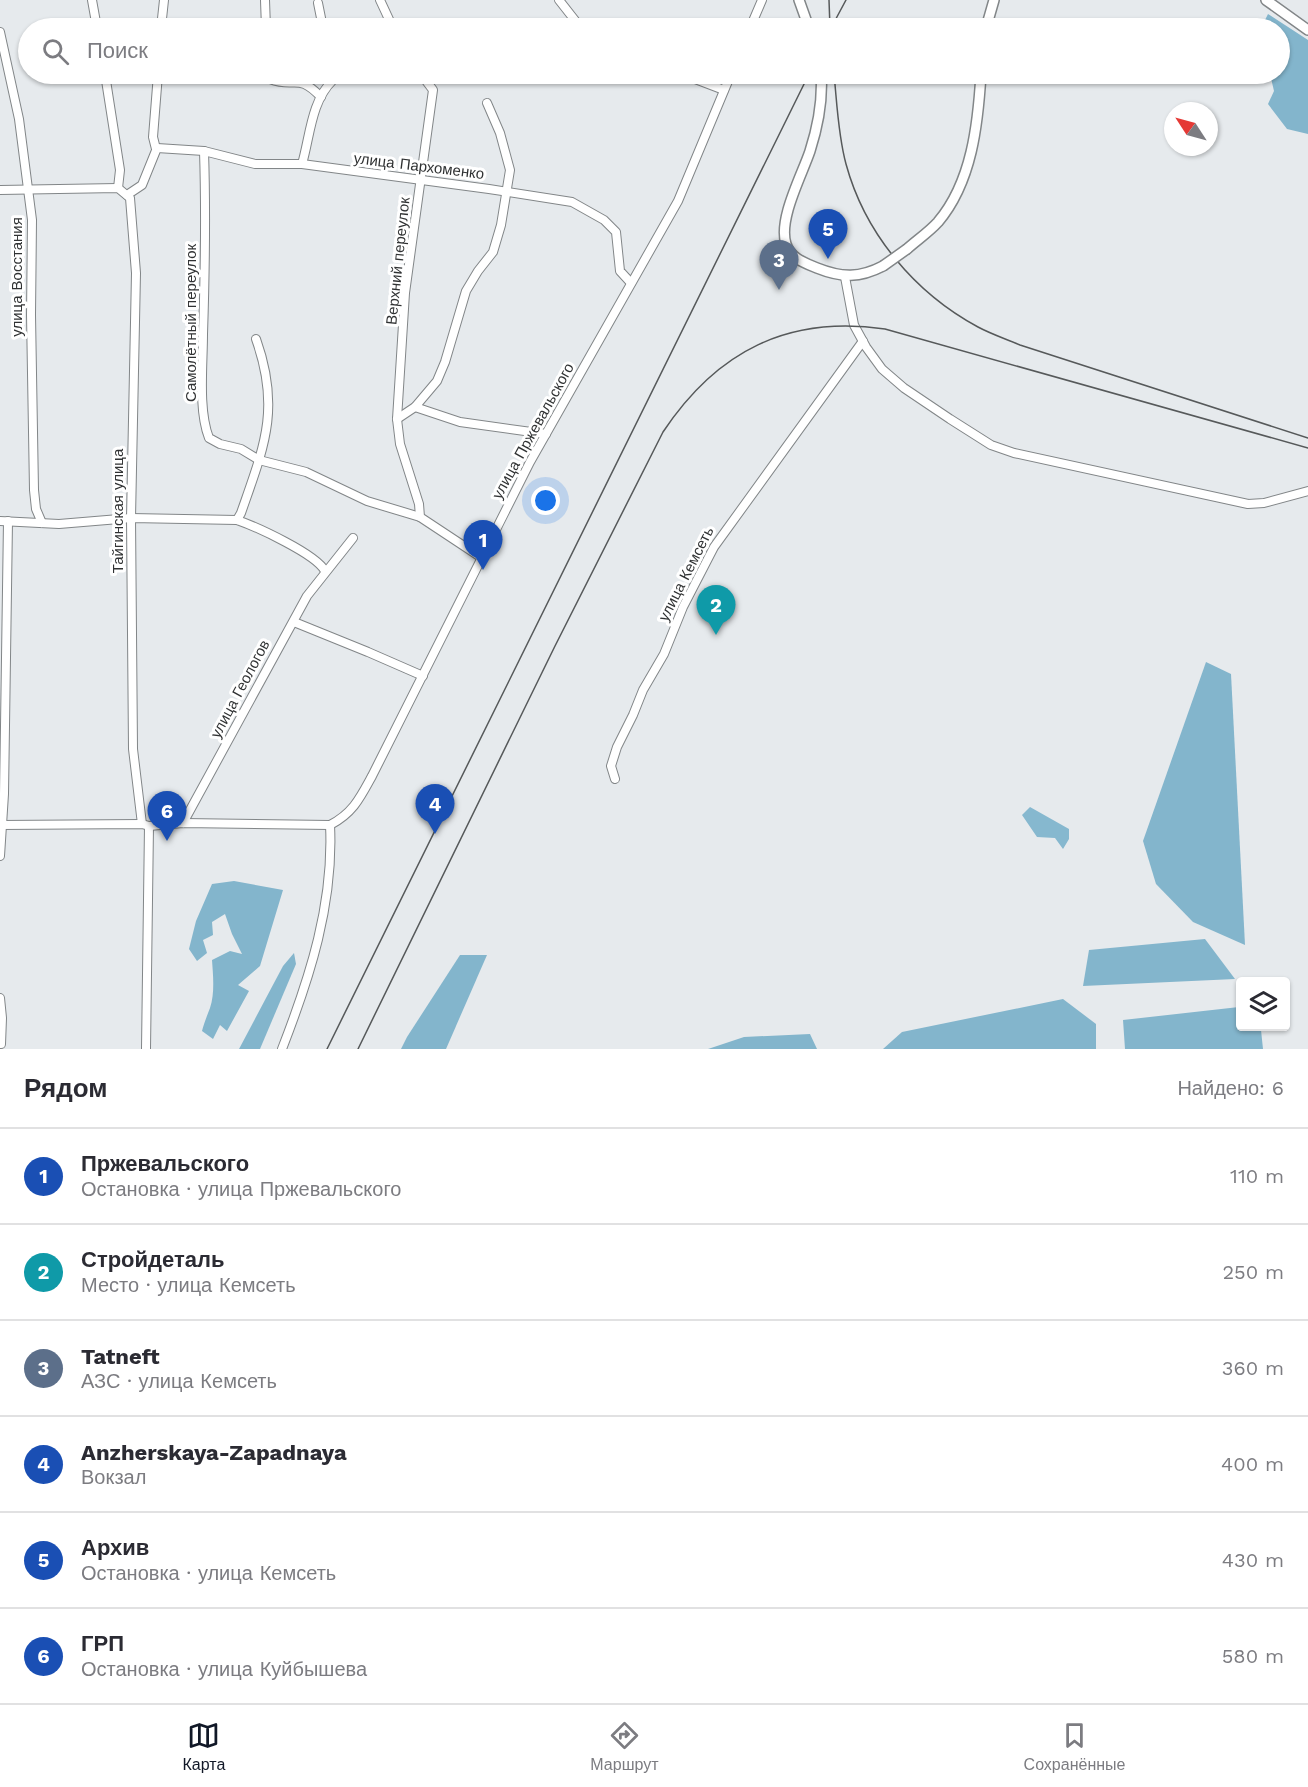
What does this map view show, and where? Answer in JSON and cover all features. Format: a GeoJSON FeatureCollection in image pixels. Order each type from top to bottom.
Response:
{"type":"FeatureCollection","features":[{"type":"Feature","properties":{"kind":"main road"},"geometry":{"type":"LineString","coordinates":[[799,0],[805,18]]}},
{"type":"Feature","properties":{"kind":"main road"},"geometry":{"type":"LineString","coordinates":[[990,18],[994,0]]}},
{"type":"Feature","properties":{"kind":"main road"},"geometry":{"type":"LineString","coordinates":[[1266,0],[1308,30]]}},
{"type":"Feature","properties":{"kind":"main road"},"geometry":{"type":"LineString","coordinates":[[822,84],[818,122],[810,152],[787,215],[784,237],[790,252],[800,261],[845,277],[867,274],[884,266],[938,222],[957,194],[969,162],[976,129],[980,84]]}},
{"type":"Feature","properties":{"kind":"street"},"geometry":{"type":"LineString","coordinates":[[92,0],[95,18]]}},
{"type":"Feature","properties":{"kind":"street"},"geometry":{"type":"LineString","coordinates":[[162,18],[164,0]]}},
{"type":"Feature","properties":{"kind":"street"},"geometry":{"type":"LineString","coordinates":[[265,0],[266,18]]}},
{"type":"Feature","properties":{"kind":"street"},"geometry":{"type":"LineString","coordinates":[[380,0],[388,18]]}},
{"type":"Feature","properties":{"kind":"street"},"geometry":{"type":"LineString","coordinates":[[559,0],[573,18]]}},
{"type":"Feature","properties":{"kind":"street"},"geometry":{"type":"LineString","coordinates":[[752,0],[762,1],[754,18]]}},
{"type":"Feature","properties":{"kind":"street"},"geometry":{"type":"LineString","coordinates":[[318,3],[321,18]]}},
{"type":"Feature","properties":{"kind":"street","name":"улица Восстания"},"geometry":{"type":"LineString","coordinates":[[0,33],[19,118],[32,220],[31,315],[36,509],[42,523]]}},
{"type":"Feature","properties":{"kind":"street"},"geometry":{"type":"LineString","coordinates":[[107,84],[120,170],[118,188]]}},
{"type":"Feature","properties":{"kind":"street"},"geometry":{"type":"LineString","coordinates":[[0,190],[118,188],[128,196],[142,185],[156,149],[153,137],[157,84]]}},
{"type":"Feature","properties":{"kind":"street"},"geometry":{"type":"LineString","coordinates":[[307,84],[321,97]]}},
{"type":"Feature","properties":{"kind":"street"},"geometry":{"type":"LineString","coordinates":[[302,164],[315,111],[330,84]]}},
{"type":"Feature","properties":{"kind":"street","name":"Верхний переулок"},"geometry":{"type":"LineString","coordinates":[[397,419],[405,293],[433,90],[429,84]]}},
{"type":"Feature","properties":{"kind":"street"},"geometry":{"type":"LineString","coordinates":[[708,84],[724,90]]}},
{"type":"Feature","properties":{"kind":"street","name":"улица Пржевальского"},"geometry":{"type":"LineString","coordinates":[[330,825],[345,817],[356,804],[372,776],[546,434],[678,201],[727,84]]}},
{"type":"Feature","properties":{"kind":"street"},"geometry":{"type":"LineString","coordinates":[[420,517],[419,504],[400,444],[397,419],[415,407],[437,381],[446,362],[466,291],[493,252],[501,225],[510,170],[500,133],[487,103]]}},
{"type":"Feature","properties":{"kind":"street","name":"улица Пархоменко"},"geometry":{"type":"LineString","coordinates":[[156,149],[204,151],[255,164],[302,164],[572,202],[604,220],[616,232],[620,271],[631,283]]}},
{"type":"Feature","properties":{"kind":"street","name":"Самолётный переулок"},"geometry":{"type":"LineString","coordinates":[[204,151],[206,206],[203,396],[205,429],[209,438],[220,444],[242,449],[259,460],[306,472],[367,501],[420,517],[482,558]]}},
{"type":"Feature","properties":{"kind":"street","name":"Тайгинская улица"},"geometry":{"type":"LineString","coordinates":[[128,196],[136,273],[131,518],[133,749],[145,825],[146,1049]]}},
{"type":"Feature","properties":{"kind":"street"},"geometry":{"type":"LineString","coordinates":[[845,277],[854,325],[882,369],[904,388],[991,445],[1014,453],[1248,504],[1264,503],[1308,491]]}},
{"type":"Feature","properties":{"kind":"street"},"geometry":{"type":"LineString","coordinates":[[237,520],[259,460],[268,427],[269,393],[256,339]]}},
{"type":"Feature","properties":{"kind":"street","name":"улица Кемсеть"},"geometry":{"type":"LineString","coordinates":[[615,779],[611,766],[617,747],[643,690],[664,654],[683,607],[714,548],[864,344]]}},
{"type":"Feature","properties":{"kind":"street"},"geometry":{"type":"LineString","coordinates":[[415,407],[460,422],[546,434]]}},
{"type":"Feature","properties":{"kind":"street"},"geometry":{"type":"LineString","coordinates":[[30,521],[36,509]]}},
{"type":"Feature","properties":{"kind":"street"},"geometry":{"type":"LineString","coordinates":[[0,856],[4,521],[59,524],[131,518],[237,520],[253,525],[295,548],[321,564],[325,571]]}},
{"type":"Feature","properties":{"kind":"street","name":"улица Геологов"},"geometry":{"type":"LineString","coordinates":[[183,823],[307,596],[353,537]]}},
{"type":"Feature","properties":{"kind":"street"},"geometry":{"type":"LineString","coordinates":[[294,622],[423,676]]}},
{"type":"Feature","properties":{"kind":"street"},"geometry":{"type":"LineString","coordinates":[[1,825],[183,823],[330,825],[328,885],[313,961],[282,1049]]}},
{"type":"Feature","properties":{"kind":"street"},"geometry":{"type":"LineString","coordinates":[[0,998],[1,1046]]}},
{"type":"Feature","properties":{"kind":"shaded area"},"geometry":{"type":"Polygon","coordinates":[[[1290,28],[1308,40],[1308,134],[1287,129],[1268,104],[1274,91],[1272,84],[1290,84],[1290,28]]]}},
{"type":"Feature","properties":{"kind":"shaded area"},"geometry":{"type":"Polygon","coordinates":[[[1206,662],[1231,674],[1245,945],[1193,922],[1156,884],[1143,841],[1206,662]]]}},
{"type":"Feature","properties":{"kind":"shaded area"},"geometry":{"type":"Polygon","coordinates":[[[1030,807],[1069,829],[1069,839],[1063,849],[1055,838],[1037,837],[1022,815],[1030,807]]]}},
{"type":"Feature","properties":{"kind":"shaded area"},"geometry":{"type":"Polygon","coordinates":[[[234,881],[283,890],[260,966],[238,985],[249,991],[227,1031],[220,1025],[213,1039],[202,1031],[213,996],[212,960],[230,951],[242,954],[225,914],[212,922],[213,935],[203,940],[207,953],[197,961],[189,949],[196,921],[212,884],[234,881]]]}},
{"type":"Feature","properties":{"kind":"shaded area"},"geometry":{"type":"Polygon","coordinates":[[[1205,939],[1235,979],[1083,986],[1089,950],[1205,939]]]}},
{"type":"Feature","properties":{"kind":"shaded area"},"geometry":{"type":"Polygon","coordinates":[[[294,953],[296,964],[260,1049],[239,1049],[283,966],[294,953]]]}},
{"type":"Feature","properties":{"kind":"shaded area"},"geometry":{"type":"Polygon","coordinates":[[[460,955],[487,955],[446,1049],[401,1049],[407,1037],[460,955]]]}},
{"type":"Feature","properties":{"kind":"shaded area"},"geometry":{"type":"Polygon","coordinates":[[[1063,999],[1096,1024],[1096,1049],[883,1049],[902,1032],[1063,999]]]}},
{"type":"Feature","properties":{"kind":"shaded area"},"geometry":{"type":"Polygon","coordinates":[[[1236,1007],[1236,1031],[1261,1031],[1263,1049],[1125,1049],[1123,1020],[1236,1007]]]}},
{"type":"Feature","properties":{"kind":"shaded area"},"geometry":{"type":"Polygon","coordinates":[[[810,1034],[817,1049],[708,1049],[744,1037],[810,1034]]]}},
{"type":"Feature","properties":{"kind":"railway"},"geometry":{"type":"LineString","coordinates":[[829,0],[830,18]]}},
{"type":"Feature","properties":{"kind":"railway"},"geometry":{"type":"LineString","coordinates":[[836,18],[846,0]]}},
{"type":"Feature","properties":{"kind":"railway"},"geometry":{"type":"LineString","coordinates":[[327,1049],[804,84]]}},
{"type":"Feature","properties":{"kind":"railway"},"geometry":{"type":"LineString","coordinates":[[835,84],[841,142],[846,164],[866,214],[896,259],[933,297],[978,327],[1020,345],[1308,438]]}},
{"type":"Feature","properties":{"kind":"railway"},"geometry":{"type":"LineString","coordinates":[[358,1049],[555,646],[663,432],[684,404],[707,380],[731,360],[758,345],[786,334],[817,328],[850,326],[885,329],[1308,448]]}},
{"type":"Feature","properties":{"kind":"place","name":"Архив"},"geometry":{"type":"Point","coordinates":[828,259]}},
{"type":"Feature","properties":{"kind":"place","name":"Tatneft"},"geometry":{"type":"Point","coordinates":[779,290]}},
{"type":"Feature","properties":{"kind":"place","name":"Пржевальского"},"geometry":{"type":"Point","coordinates":[483,570]}},
{"type":"Feature","properties":{"kind":"place","name":"Стройдеталь"},"geometry":{"type":"Point","coordinates":[716,635]}},
{"type":"Feature","properties":{"kind":"place","name":"Anzherskaya-Zapadnaya"},"geometry":{"type":"Point","coordinates":[435,834]}},
{"type":"Feature","properties":{"kind":"place","name":"ГРП"},"geometry":{"type":"Point","coordinates":[167,841]}}]}
